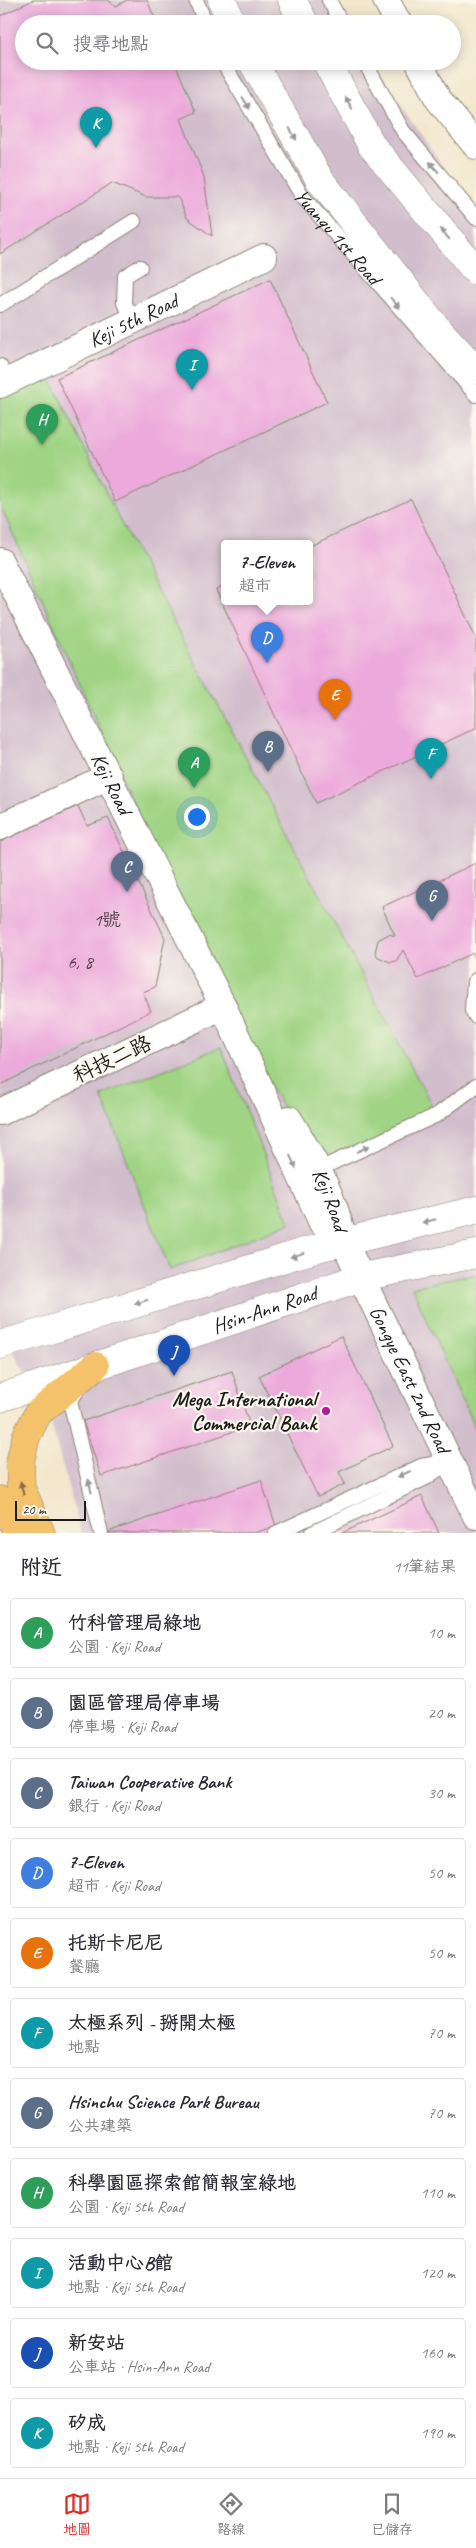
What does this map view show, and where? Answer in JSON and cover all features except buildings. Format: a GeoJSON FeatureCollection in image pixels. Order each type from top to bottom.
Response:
{"type":"FeatureCollection","features":[{"type":"Feature","properties":{"kind":"highway"},"geometry":{"type":"LineString","coordinates":[[41,1533],[21,1488],[20,1462],[26,1437],[38,1414],[95,1366]]}},
{"type":"Feature","properties":{"kind":"highway"},"geometry":{"type":"LineString","coordinates":[[0,1500],[19,1533]]}},
{"type":"Feature","properties":{"kind":"street"},"geometry":{"type":"LineString","coordinates":[[222,0],[228,15]]}},
{"type":"Feature","properties":{"kind":"street"},"geometry":{"type":"LineString","coordinates":[[292,0],[300,15]]}},
{"type":"Feature","properties":{"kind":"street"},"geometry":{"type":"LineString","coordinates":[[386,0],[394,15]]}},
{"type":"Feature","properties":{"kind":"street","name":"Yuanqu 1st Road"},"geometry":{"type":"LineString","coordinates":[[257,70],[320,180],[436,327],[476,370]]}},
{"type":"Feature","properties":{"kind":"street"},"geometry":{"type":"LineString","coordinates":[[331,70],[372,146],[476,271]]}},
{"type":"Feature","properties":{"kind":"street"},"geometry":{"type":"LineString","coordinates":[[423,70],[438,99],[476,146]]}},
{"type":"Feature","properties":{"kind":"street","name":"Keji 5th Road"},"geometry":{"type":"LineString","coordinates":[[2,378],[135,320],[264,257]]}},
{"type":"Feature","properties":{"kind":"street","name":"Keji Road"},"geometry":{"type":"LineString","coordinates":[[0,561],[223,1006],[322,1224],[344,1242]]}},
{"type":"Feature","properties":{"kind":"street"},"geometry":{"type":"LineString","coordinates":[[0,827],[109,776]]}},
{"type":"Feature","properties":{"kind":"street","name":"Keji Road"},"geometry":{"type":"LineString","coordinates":[[223,1006],[319,1169],[339,1217],[344,1242]]}},
{"type":"Feature","properties":{"kind":"street","name":"科技二路"},"geometry":{"type":"LineString","coordinates":[[0,1112],[223,1006]]}},
{"type":"Feature","properties":{"kind":"street","name":"Hsin-Ann Road"},"geometry":{"type":"LineString","coordinates":[[0,1345],[344,1242],[476,1210]]}},
{"type":"Feature","properties":{"kind":"street","name":"Gongye East 2nd Road"},"geometry":{"type":"LineString","coordinates":[[344,1242],[476,1516]]}},
{"type":"Feature","properties":{"kind":"street","name":"Hsin-Ann Road"},"geometry":{"type":"LineString","coordinates":[[0,1398],[362,1277],[476,1254]]}},
{"type":"Feature","properties":{"kind":"lane"},"geometry":{"type":"LineString","coordinates":[[196,0],[202,15]]}},
{"type":"Feature","properties":{"kind":"lane"},"geometry":{"type":"LineString","coordinates":[[329,0],[337,15]]}},
{"type":"Feature","properties":{"kind":"lane","name":"Yuanqu 1st Road"},"geometry":{"type":"LineString","coordinates":[[227,70],[302,196],[476,395]]}},
{"type":"Feature","properties":{"kind":"lane"},"geometry":{"type":"LineString","coordinates":[[369,70],[404,131],[476,218]]}},
{"type":"Feature","properties":{"kind":"lane"},"geometry":{"type":"LineString","coordinates":[[0,305],[134,221]]}},
{"type":"Feature","properties":{"kind":"lane"},"geometry":{"type":"LineString","coordinates":[[135,320],[124,303],[125,276],[140,267]]}},
{"type":"Feature","properties":{"kind":"lane"},"geometry":{"type":"LineString","coordinates":[[476,980],[474,982],[472,1010],[476,1017]]}},
{"type":"Feature","properties":{"kind":"lane"},"geometry":{"type":"LineString","coordinates":[[319,1169],[437,1116],[476,1086]]}},
{"type":"Feature","properties":{"kind":"lane"},"geometry":{"type":"LineString","coordinates":[[95,1366],[70,1401],[101,1533]]}},
{"type":"Feature","properties":{"kind":"lane"},"geometry":{"type":"LineString","coordinates":[[276,1533],[421,1466],[450,1461]]}},
{"type":"Feature","properties":{"kind":"lane"},"geometry":{"type":"LineString","coordinates":[[312,1533],[426,1478],[450,1461]]}},
{"type":"Feature","properties":{"kind":"shaded area"},"geometry":{"type":"Polygon","coordinates":[[[0,0],[329,0],[339,15],[15,15],[15,70],[376,70],[476,214],[476,1533],[81,1533],[50,1420],[0,1327],[0,0]]]}},
{"type":"Feature","properties":{"kind":"green space"},"geometry":{"type":"Polygon","coordinates":[[[43,364],[122,525],[437,1115],[319,1169],[223,1006],[0,505],[0,385],[43,364]]]}},
{"type":"Feature","properties":{"kind":"green space"},"geometry":{"type":"Polygon","coordinates":[[[221,1047],[290,1223],[170,1270],[101,1095],[221,1047]]]}},
{"type":"Feature","properties":{"kind":"green space"},"geometry":{"type":"Polygon","coordinates":[[[476,1274],[476,1431],[412,1287],[476,1274]]]}},
{"type":"Feature","properties":{"kind":"place","name":"矽成"},"geometry":{"type":"Point","coordinates":[96,148]}},
{"type":"Feature","properties":{"kind":"place","name":"活動中心B館"},"geometry":{"type":"Point","coordinates":[192,390]}},
{"type":"Feature","properties":{"kind":"place","name":"科學園區探索館簡報室綠地"},"geometry":{"type":"Point","coordinates":[42,445]}},
{"type":"Feature","properties":{"kind":"place","name":"7-Eleven"},"geometry":{"type":"Point","coordinates":[267,663]}},
{"type":"Feature","properties":{"kind":"place","name":"托斯卡尼尼"},"geometry":{"type":"Point","coordinates":[335,720]}},
{"type":"Feature","properties":{"kind":"place","name":"園區管理局停車場"},"geometry":{"type":"Point","coordinates":[268,772]}},
{"type":"Feature","properties":{"kind":"place","name":"太極系列 - 掰開太極"},"geometry":{"type":"Point","coordinates":[431,779]}},
{"type":"Feature","properties":{"kind":"place","name":"竹科管理局綠地"},"geometry":{"type":"Point","coordinates":[194,788]}},
{"type":"Feature","properties":{"kind":"place","name":"Taiwan Cooperative Bank"},"geometry":{"type":"Point","coordinates":[127,892]}},
{"type":"Feature","properties":{"kind":"place","name":"Hsinchu Science Park Bureau"},"geometry":{"type":"Point","coordinates":[432,921]}},
{"type":"Feature","properties":{"kind":"place","name":"新安站"},"geometry":{"type":"Point","coordinates":[174,1376]}},
{"type":"Feature","properties":{"kind":"place","name":"Mega International Commercial Bank"},"geometry":{"type":"Point","coordinates":[326,1411]}}]}
